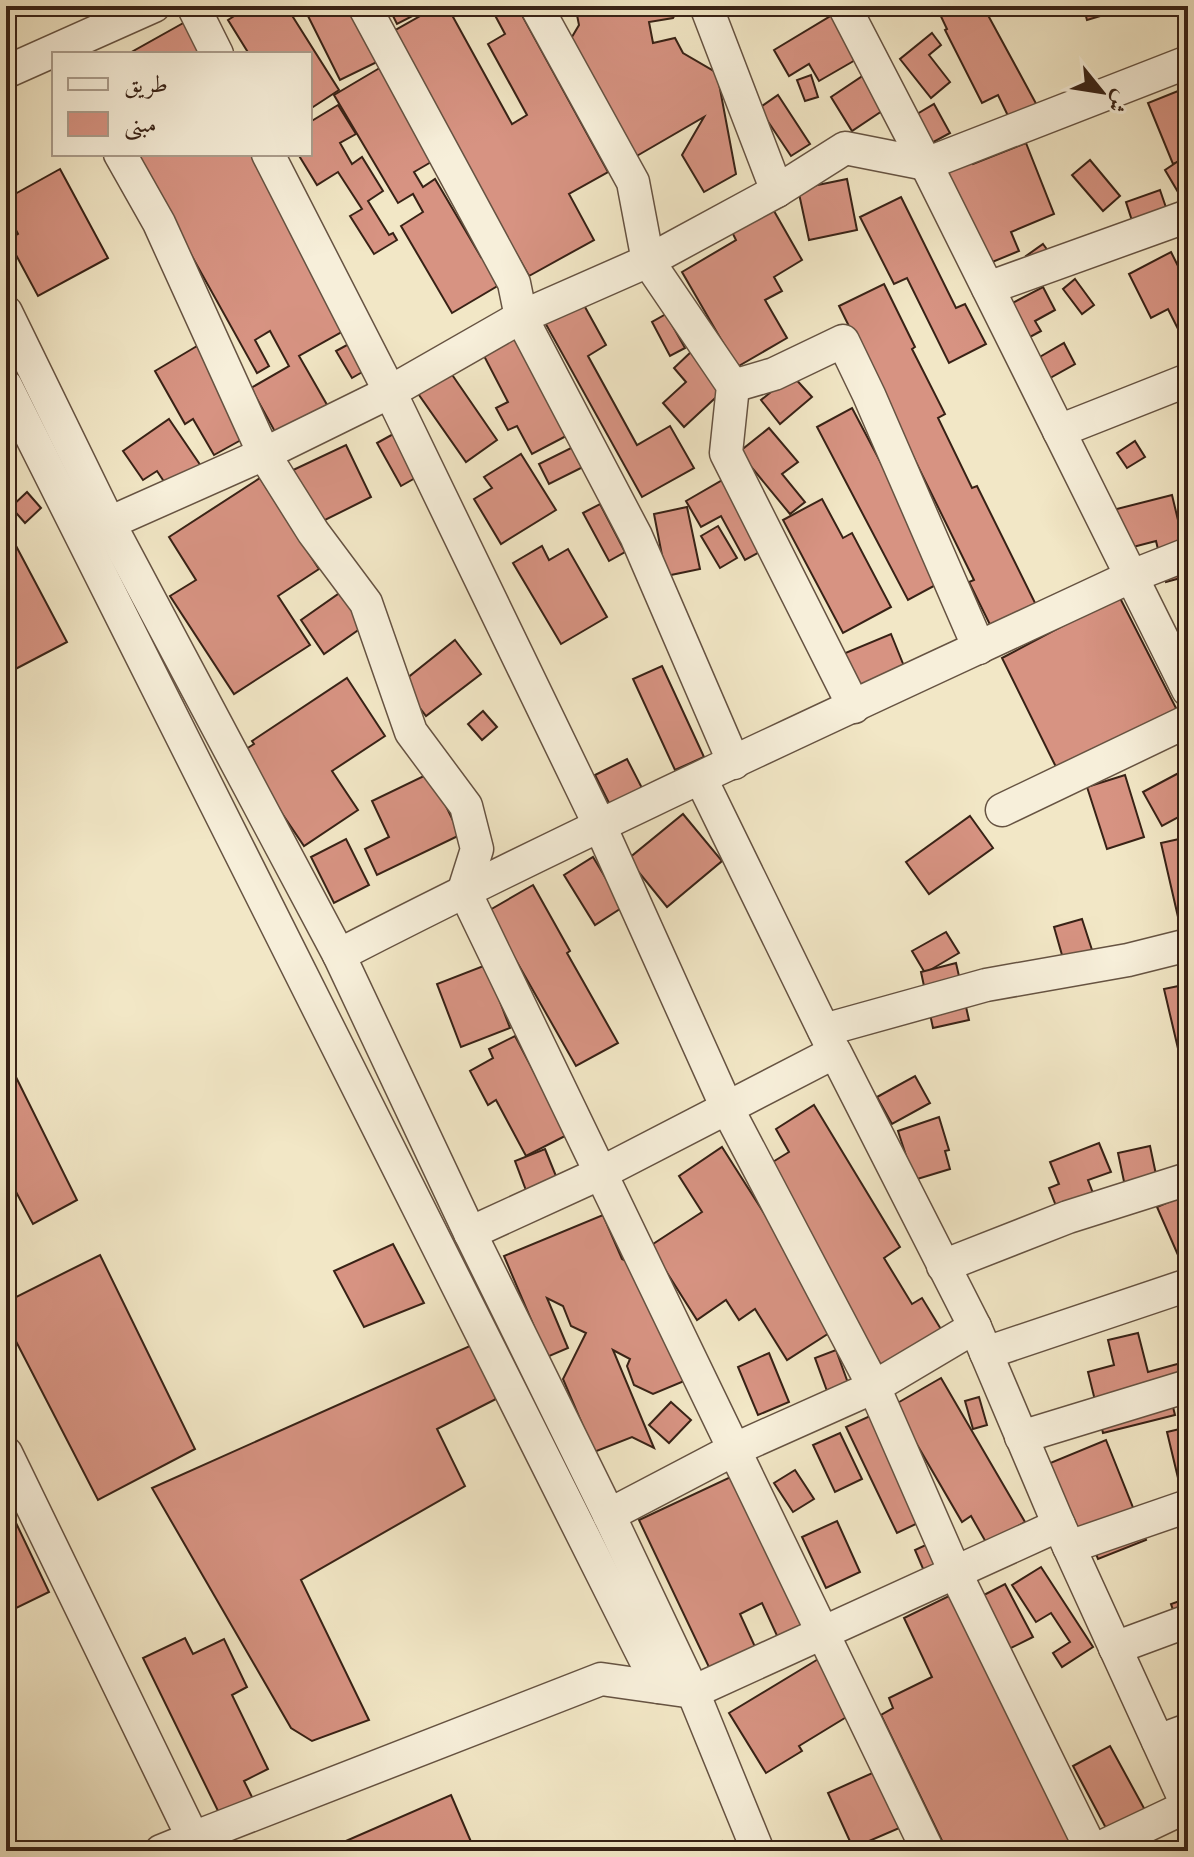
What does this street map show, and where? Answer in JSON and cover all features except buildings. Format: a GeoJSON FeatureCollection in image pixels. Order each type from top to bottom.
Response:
{"type":"FeatureCollection","features":[{"type":"Feature","properties":{"kind":"street"},"geometry":{"type":"LineString","coordinates":[[58,52],[86,20],[154,6]]}},
{"type":"Feature","properties":{"kind":"street"},"geometry":{"type":"LineString","coordinates":[[193,6],[216,52]]}},
{"type":"Feature","properties":{"kind":"street"},"geometry":{"type":"LineString","coordinates":[[364,6],[514,283],[521,317],[636,536],[734,763]]}},
{"type":"Feature","properties":{"kind":"street"},"geometry":{"type":"LineString","coordinates":[[536,6],[633,182],[648,261],[733,386],[726,453],[854,707]]}},
{"type":"Feature","properties":{"kind":"street"},"geometry":{"type":"LineString","coordinates":[[706,6],[777,191]]}},
{"type":"Feature","properties":{"kind":"street"},"geometry":{"type":"LineString","coordinates":[[856,9],[926,164],[1188,690]]}},
{"type":"Feature","properties":{"kind":"street"},"geometry":{"type":"LineString","coordinates":[[6,72],[52,54]]}},
{"type":"Feature","properties":{"kind":"street"},"geometry":{"type":"LineString","coordinates":[[109,523],[264,454],[390,392],[521,317],[648,261],[777,191],[845,148],[926,164],[1188,62]]}},
{"type":"Feature","properties":{"kind":"street"},"geometry":{"type":"LineString","coordinates":[[121,156],[159,223],[264,454],[313,532],[366,603],[411,732],[466,806],[477,849],[464,890],[928,1851]]}},
{"type":"Feature","properties":{"kind":"street"},"geometry":{"type":"LineString","coordinates":[[269,156],[390,392],[600,826],[727,1108],[874,1387],[955,1572],[1092,1851],[1188,1807],[1064,1536],[981,1340],[701,779]]}},
{"type":"Feature","properties":{"kind":"street"},"geometry":{"type":"LineString","coordinates":[[988,288],[1188,216]]}},
{"type":"Feature","properties":{"kind":"street"},"geometry":{"type":"LineString","coordinates":[[6,312],[109,523],[339,955],[693,1692],[758,1851]]}},
{"type":"Feature","properties":{"kind":"street"},"geometry":{"type":"LineString","coordinates":[[733,386],[774,374],[843,341],[979,648]]}},
{"type":"Feature","properties":{"kind":"street"},"geometry":{"type":"LineString","coordinates":[[1059,431],[1188,380]]}},
{"type":"Feature","properties":{"kind":"street"},"geometry":{"type":"LineString","coordinates":[[6,386],[659,1687]]}},
{"type":"Feature","properties":{"kind":"street"},"geometry":{"type":"LineString","coordinates":[[339,955],[464,890],[1132,576],[1188,554]]}},
{"type":"Feature","properties":{"kind":"street"},"geometry":{"type":"LineString","coordinates":[[1002,810],[1188,721]]}},
{"type":"Feature","properties":{"kind":"street"},"geometry":{"type":"LineString","coordinates":[[470,1233],[601,1173],[727,1108],[830,1041],[986,985],[1128,960],[1188,945]]}},
{"type":"Feature","properties":{"kind":"street"},"geometry":{"type":"LineString","coordinates":[[943,1266],[1068,1217],[1188,1179]]}},
{"type":"Feature","properties":{"kind":"street"},"geometry":{"type":"LineString","coordinates":[[609,1515],[733,1450],[981,1340],[1188,1285]]}},
{"type":"Feature","properties":{"kind":"street"},"geometry":{"type":"LineString","coordinates":[[1021,1437],[1188,1386]]}},
{"type":"Feature","properties":{"kind":"street"},"geometry":{"type":"LineString","coordinates":[[6,1453],[193,1838]]}},
{"type":"Feature","properties":{"kind":"street"},"geometry":{"type":"LineString","coordinates":[[161,1851],[601,1679],[693,1692],[955,1572],[1064,1536],[1188,1506]]}},
{"type":"Feature","properties":{"kind":"street"},"geometry":{"type":"LineString","coordinates":[[1115,1648],[1188,1621]]}},
{"type":"Feature","properties":{"kind":"street"},"geometry":{"type":"LineString","coordinates":[[1158,1741],[1188,1730]]}}]}
